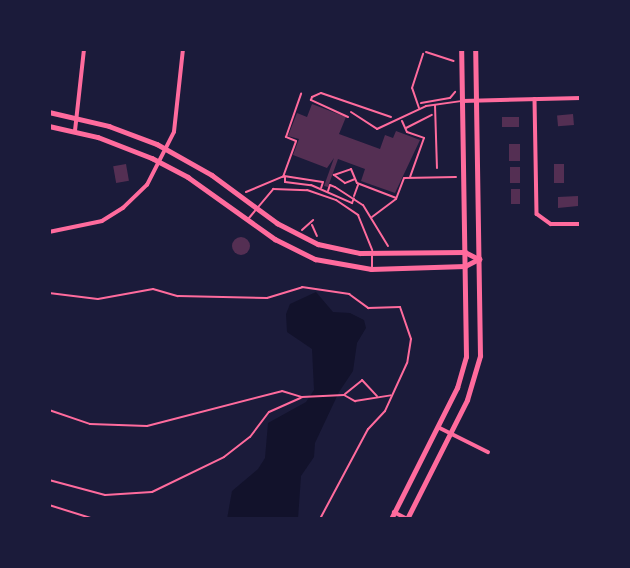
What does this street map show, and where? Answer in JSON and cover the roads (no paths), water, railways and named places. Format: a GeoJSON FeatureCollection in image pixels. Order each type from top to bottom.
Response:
{"type":"FeatureCollection","features":[{"type":"Feature","properties":{"kind":"street"},"geometry":{"type":"LineString","coordinates":[[75,131],[84,49]]}},
{"type":"Feature","properties":{"kind":"street"},"geometry":{"type":"LineString","coordinates":[[49,232],[89,226],[113,215],[139,195],[168,150],[180,98],[183,49]]}},
{"type":"Feature","properties":{"kind":"street"},"geometry":{"type":"LineString","coordinates":[[391,519],[457,388],[466,357],[461,49]]}},
{"type":"Feature","properties":{"kind":"street"},"geometry":{"type":"LineString","coordinates":[[394,512],[408,519],[451,433],[478,367],[475,49]]}},
{"type":"Feature","properties":{"kind":"street"},"geometry":{"type":"LineString","coordinates":[[462,101],[581,98]]}},
{"type":"Feature","properties":{"kind":"street"},"geometry":{"type":"LineString","coordinates":[[535,99],[539,218],[551,224],[581,224]]}},
{"type":"Feature","properties":{"kind":"street"},"geometry":{"type":"LineString","coordinates":[[49,112],[77,117],[168,150],[305,239],[372,253],[465,252],[479,259]]}},
{"type":"Feature","properties":{"kind":"street"},"geometry":{"type":"LineString","coordinates":[[49,126],[75,131],[161,163],[315,259],[372,268],[465,266],[479,259]]}},
{"type":"Feature","properties":{"kind":"street"},"geometry":{"type":"LineString","coordinates":[[438,427],[488,452]]}},
{"type":"Feature","properties":{"kind":"lane"},"geometry":{"type":"LineString","coordinates":[[419,109],[413,79],[423,54]]}},
{"type":"Feature","properties":{"kind":"lane"},"geometry":{"type":"LineString","coordinates":[[351,113],[377,129],[419,109],[462,101]]}},
{"type":"Feature","properties":{"kind":"lane"},"geometry":{"type":"LineString","coordinates":[[435,104],[437,168]]}},
{"type":"Feature","properties":{"kind":"lane"},"geometry":{"type":"LineString","coordinates":[[248,219],[266,192],[279,187],[297,187],[336,200],[364,223],[372,253],[372,268]]}}]}
